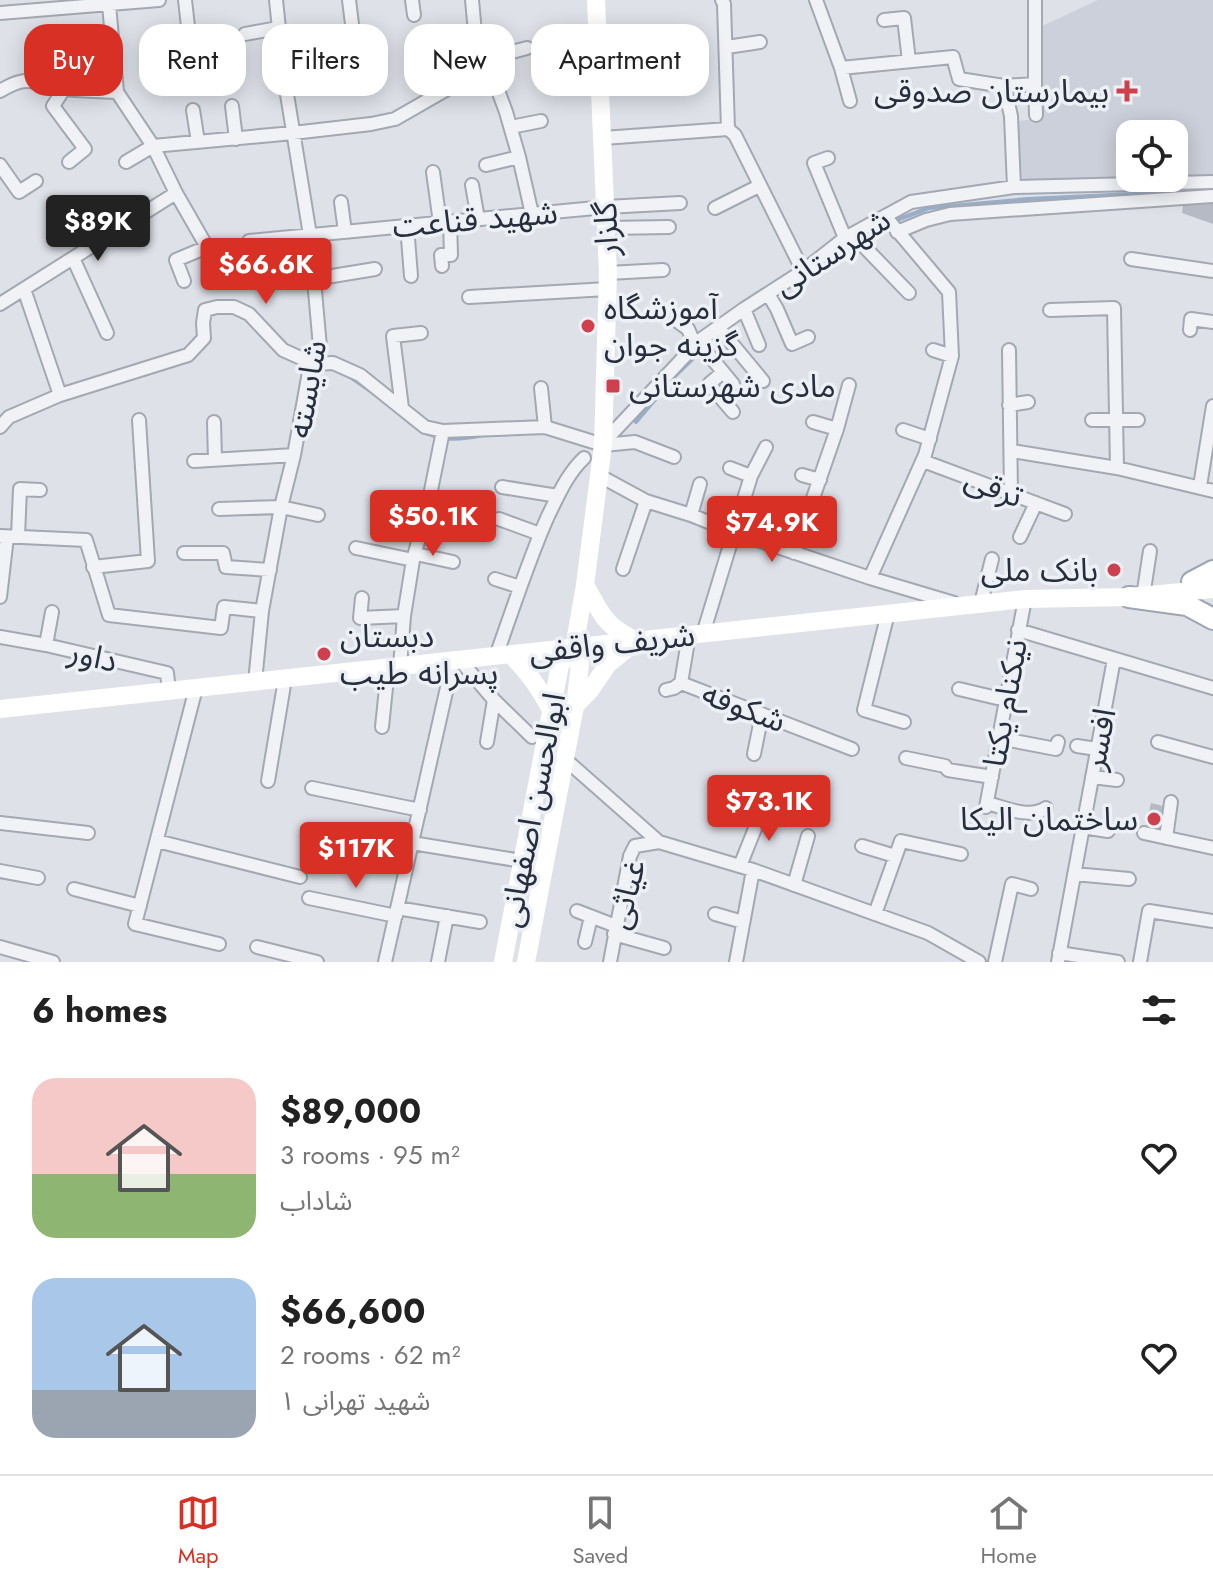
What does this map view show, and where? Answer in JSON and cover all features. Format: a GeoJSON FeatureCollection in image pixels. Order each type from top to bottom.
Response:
{"type":"FeatureCollection","features":[{"type":"Feature","properties":{"kind":"main road","name":"گلزار"},"geometry":{"type":"LineString","coordinates":[[596,0],[597,24]]}},
{"type":"Feature","properties":{"kind":"main road","name":"گلزار"},"geometry":{"type":"LineString","coordinates":[[574,648],[603,444],[608,281],[600,96]]}},
{"type":"Feature","properties":{"kind":"main road"},"geometry":{"type":"LineString","coordinates":[[1192,582],[1213,571]]}},
{"type":"Feature","properties":{"kind":"main road","name":"شریف واقفی"},"geometry":{"type":"LineString","coordinates":[[1137,594],[1213,578]]}},
{"type":"Feature","properties":{"kind":"main road"},"geometry":{"type":"LineString","coordinates":[[575,706],[608,664],[636,641],[615,630],[603,617],[585,585]]}},
{"type":"Feature","properties":{"kind":"main road","name":"شریف واقفی"},"geometry":{"type":"LineString","coordinates":[[0,709],[972,604],[1213,589]]}},
{"type":"Feature","properties":{"kind":"main road"},"geometry":{"type":"LineString","coordinates":[[1137,594],[1187,605],[1213,619]]}},
{"type":"Feature","properties":{"kind":"main road","name":"ابوالحسن اصفهانی"},"geometry":{"type":"LineString","coordinates":[[503,962],[560,665],[574,648],[580,664],[575,706],[526,962]]}},
{"type":"Feature","properties":{"kind":"main road"},"geometry":{"type":"LineString","coordinates":[[503,655],[525,669],[551,710]]}},
{"type":"Feature","properties":{"kind":"main road"},"geometry":{"type":"LineString","coordinates":[[516,896],[526,905],[531,905],[538,898]]}},
{"type":"Feature","properties":{"kind":"main road"},"geometry":{"type":"LineString","coordinates":[[509,929],[523,928],[530,939]]}},
{"type":"Feature","properties":{"kind":"street"},"geometry":{"type":"LineString","coordinates":[[3,8],[109,5],[159,0]]}},
{"type":"Feature","properties":{"kind":"street"},"geometry":{"type":"LineString","coordinates":[[185,0],[188,24]]}},
{"type":"Feature","properties":{"kind":"street","name":"شایسته"},"geometry":{"type":"LineString","coordinates":[[276,0],[278,24]]}},
{"type":"Feature","properties":{"kind":"street"},"geometry":{"type":"LineString","coordinates":[[349,0],[352,24]]}},
{"type":"Feature","properties":{"kind":"street"},"geometry":{"type":"LineString","coordinates":[[412,0],[414,15]]}},
{"type":"Feature","properties":{"kind":"street"},"geometry":{"type":"LineString","coordinates":[[472,0],[474,24]]}},
{"type":"Feature","properties":{"kind":"street"},"geometry":{"type":"LineString","coordinates":[[722,0],[727,47],[728,129]]}},
{"type":"Feature","properties":{"kind":"street"},"geometry":{"type":"LineString","coordinates":[[816,0],[850,101]]}},
{"type":"Feature","properties":{"kind":"street"},"geometry":{"type":"LineString","coordinates":[[1035,0],[1036,115]]}},
{"type":"Feature","properties":{"kind":"street"},"geometry":{"type":"LineString","coordinates":[[109,5],[111,24]]}},
{"type":"Feature","properties":{"kind":"street"},"geometry":{"type":"LineString","coordinates":[[884,20],[904,18],[909,61]]}},
{"type":"Feature","properties":{"kind":"street"},"geometry":{"type":"LineString","coordinates":[[727,47],[760,42]]}},
{"type":"Feature","properties":{"kind":"street"},"geometry":{"type":"LineString","coordinates":[[515,51],[527,48]]}},
{"type":"Feature","properties":{"kind":"street"},"geometry":{"type":"LineString","coordinates":[[841,68],[953,57],[959,79],[1004,86],[1035,84]]}},
{"type":"Feature","properties":{"kind":"street"},"geometry":{"type":"LineString","coordinates":[[0,91],[24,80]]}},
{"type":"Feature","properties":{"kind":"street"},"geometry":{"type":"LineString","coordinates":[[1004,86],[1011,116],[1014,187]]}},
{"type":"Feature","properties":{"kind":"street"},"geometry":{"type":"LineString","coordinates":[[59,96],[53,106],[85,149],[69,162]]}},
{"type":"Feature","properties":{"kind":"street"},"geometry":{"type":"LineString","coordinates":[[120,96],[153,146],[207,247],[176,260],[184,281]]}},
{"type":"Feature","properties":{"kind":"street","name":"شایسته"},"geometry":{"type":"LineString","coordinates":[[255,682],[262,611],[273,587],[270,570],[281,507],[309,372],[320,347],[310,235],[287,96]]}},
{"type":"Feature","properties":{"kind":"street"},"geometry":{"type":"LineString","coordinates":[[126,162],[153,146],[293,133],[395,119],[435,96]]}},
{"type":"Feature","properties":{"kind":"street"},"geometry":{"type":"LineString","coordinates":[[500,96],[511,127],[532,214]]}},
{"type":"Feature","properties":{"kind":"street"},"geometry":{"type":"LineString","coordinates":[[232,106],[236,139]]}},
{"type":"Feature","properties":{"kind":"street"},"geometry":{"type":"LineString","coordinates":[[193,110],[198,142]]}},
{"type":"Feature","properties":{"kind":"street"},"geometry":{"type":"LineString","coordinates":[[511,127],[541,121]]}},
{"type":"Feature","properties":{"kind":"street"},"geometry":{"type":"LineString","coordinates":[[603,138],[728,129],[735,135],[803,271]]}},
{"type":"Feature","properties":{"kind":"street"},"geometry":{"type":"LineString","coordinates":[[486,165],[519,157]]}},
{"type":"Feature","properties":{"kind":"street"},"geometry":{"type":"LineString","coordinates":[[828,158],[814,163],[849,236],[863,244],[909,293]]}},
{"type":"Feature","properties":{"kind":"street"},"geometry":{"type":"LineString","coordinates":[[0,165],[19,192],[36,181]]}},
{"type":"Feature","properties":{"kind":"street"},"geometry":{"type":"LineString","coordinates":[[433,172],[457,256],[441,255],[442,266]]}},
{"type":"Feature","properties":{"kind":"street","name":"شهرستانی"},"geometry":{"type":"LineString","coordinates":[[603,444],[697,342],[849,236],[911,202],[1014,187],[1213,182]]}},
{"type":"Feature","properties":{"kind":"street"},"geometry":{"type":"LineString","coordinates":[[472,185],[478,219]]}},
{"type":"Feature","properties":{"kind":"street"},"geometry":{"type":"LineString","coordinates":[[715,208],[759,186]]}},
{"type":"Feature","properties":{"kind":"street"},"geometry":{"type":"LineString","coordinates":[[0,304],[176,193]]}},
{"type":"Feature","properties":{"kind":"street","name":"شهرستانی"},"geometry":{"type":"LineString","coordinates":[[897,232],[950,214],[1213,196]]}},
{"type":"Feature","properties":{"kind":"street"},"geometry":{"type":"LineString","coordinates":[[341,202],[345,232]]}},
{"type":"Feature","properties":{"kind":"street"},"geometry":{"type":"LineString","coordinates":[[911,202],[926,220]]}},
{"type":"Feature","properties":{"kind":"street","name":"شهید قناعت"},"geometry":{"type":"LineString","coordinates":[[249,241],[606,207],[680,203]]}},
{"type":"Feature","properties":{"kind":"street"},"geometry":{"type":"LineString","coordinates":[[870,578],[923,461],[952,356],[949,292],[885,216]]}},
{"type":"Feature","properties":{"kind":"street"},"geometry":{"type":"LineString","coordinates":[[407,226],[411,276]]}},
{"type":"Feature","properties":{"kind":"street"},"geometry":{"type":"LineString","coordinates":[[607,228],[669,227]]}},
{"type":"Feature","properties":{"kind":"street"},"geometry":{"type":"LineString","coordinates":[[73,258],[107,333]]}},
{"type":"Feature","properties":{"kind":"street"},"geometry":{"type":"LineString","coordinates":[[1131,259],[1213,271]]}},
{"type":"Feature","properties":{"kind":"street"},"geometry":{"type":"LineString","coordinates":[[314,279],[375,269]]}},
{"type":"Feature","properties":{"kind":"street"},"geometry":{"type":"LineString","coordinates":[[469,297],[608,281],[663,270]]}},
{"type":"Feature","properties":{"kind":"street"},"geometry":{"type":"LineString","coordinates":[[24,289],[60,395]]}},
{"type":"Feature","properties":{"kind":"street"},"geometry":{"type":"LineString","coordinates":[[768,294],[777,309],[787,346],[808,337]]}},
{"type":"Feature","properties":{"kind":"street"},"geometry":{"type":"LineString","coordinates":[[0,406],[5,422],[60,395],[188,355],[204,338],[205,310],[234,307],[249,314],[283,350],[314,364],[333,363],[360,375],[425,427],[443,431],[545,427],[603,444],[635,442],[674,457]]}},
{"type":"Feature","properties":{"kind":"street"},"geometry":{"type":"LineString","coordinates":[[1050,310],[1114,308],[1117,468]]}},
{"type":"Feature","properties":{"kind":"street"},"geometry":{"type":"LineString","coordinates":[[744,309],[759,345]]}},
{"type":"Feature","properties":{"kind":"street"},"geometry":{"type":"LineString","coordinates":[[1190,330],[1191,319],[1213,322]]}},
{"type":"Feature","properties":{"kind":"street"},"geometry":{"type":"LineString","coordinates":[[677,321],[688,329],[733,384]]}},
{"type":"Feature","properties":{"kind":"street"},"geometry":{"type":"LineString","coordinates":[[719,328],[763,381]]}},
{"type":"Feature","properties":{"kind":"street"},"geometry":{"type":"LineString","coordinates":[[402,408],[393,336],[421,333]]}},
{"type":"Feature","properties":{"kind":"street"},"geometry":{"type":"LineString","coordinates":[[933,350],[952,356]]}},
{"type":"Feature","properties":{"kind":"street"},"geometry":{"type":"LineString","coordinates":[[1009,350],[1011,494]]}},
{"type":"Feature","properties":{"kind":"street"},"geometry":{"type":"LineString","coordinates":[[723,372],[709,384],[733,412]]}},
{"type":"Feature","properties":{"kind":"street"},"geometry":{"type":"LineString","coordinates":[[794,553],[820,480],[821,456],[837,429],[849,385]]}},
{"type":"Feature","properties":{"kind":"street"},"geometry":{"type":"LineString","coordinates":[[541,388],[545,427]]}},
{"type":"Feature","properties":{"kind":"street"},"geometry":{"type":"LineString","coordinates":[[1009,405],[1028,402]]}},
{"type":"Feature","properties":{"kind":"street"},"geometry":{"type":"LineString","coordinates":[[1200,486],[1213,406]]}},
{"type":"Feature","properties":{"kind":"street"},"geometry":{"type":"LineString","coordinates":[[93,567],[148,561],[139,420]]}},
{"type":"Feature","properties":{"kind":"street"},"geometry":{"type":"LineString","coordinates":[[1092,420],[1138,420]]}},
{"type":"Feature","properties":{"kind":"street"},"geometry":{"type":"LineString","coordinates":[[214,422],[215,460]]}},
{"type":"Feature","properties":{"kind":"street"},"geometry":{"type":"LineString","coordinates":[[813,422],[837,429]]}},
{"type":"Feature","properties":{"kind":"street"},"geometry":{"type":"LineString","coordinates":[[903,430],[930,439]]}},
{"type":"Feature","properties":{"kind":"street"},"geometry":{"type":"LineString","coordinates":[[382,727],[414,557],[443,431]]}},
{"type":"Feature","properties":{"kind":"street","name":"شکوفه"},"geometry":{"type":"LineString","coordinates":[[766,447],[751,476],[734,537],[696,634],[681,683],[852,749]]}},
{"type":"Feature","properties":{"kind":"street"},"geometry":{"type":"LineString","coordinates":[[1012,451],[1117,468],[1213,491]]}},
{"type":"Feature","properties":{"kind":"street"},"geometry":{"type":"LineString","coordinates":[[194,461],[294,455]]}},
{"type":"Feature","properties":{"kind":"street"},"geometry":{"type":"LineString","coordinates":[[503,655],[520,587],[540,534],[574,468],[584,458]]}},
{"type":"Feature","properties":{"kind":"street","name":"ترقی"},"geometry":{"type":"LineString","coordinates":[[923,461],[1065,514]]}},
{"type":"Feature","properties":{"kind":"street"},"geometry":{"type":"LineString","coordinates":[[730,468],[751,476]]}},
{"type":"Feature","properties":{"kind":"street"},"geometry":{"type":"LineString","coordinates":[[802,475],[820,480]]}},
{"type":"Feature","properties":{"kind":"street"},"geometry":{"type":"LineString","coordinates":[[600,476],[646,501],[794,553],[870,578],[972,604],[992,559]]}},
{"type":"Feature","properties":{"kind":"street"},"geometry":{"type":"LineString","coordinates":[[691,515],[700,484]]}},
{"type":"Feature","properties":{"kind":"street"},"geometry":{"type":"LineString","coordinates":[[502,487],[558,496]]}},
{"type":"Feature","properties":{"kind":"street"},"geometry":{"type":"LineString","coordinates":[[0,597],[8,537],[20,489],[40,490]]}},
{"type":"Feature","properties":{"kind":"street"},"geometry":{"type":"LineString","coordinates":[[143,497],[159,497]]}},
{"type":"Feature","properties":{"kind":"street"},"geometry":{"type":"LineString","coordinates":[[388,500],[428,505]]}},
{"type":"Feature","properties":{"kind":"street"},"geometry":{"type":"LineString","coordinates":[[623,569],[646,501]]}},
{"type":"Feature","properties":{"kind":"street"},"geometry":{"type":"LineString","coordinates":[[1020,537],[1036,503]]}},
{"type":"Feature","properties":{"kind":"street"},"geometry":{"type":"LineString","coordinates":[[219,509],[281,507],[318,515]]}},
{"type":"Feature","properties":{"kind":"street"},"geometry":{"type":"LineString","coordinates":[[499,519],[540,534]]}},
{"type":"Feature","properties":{"kind":"street"},"geometry":{"type":"LineString","coordinates":[[8,537],[86,540],[109,615],[221,628],[224,607],[262,611]]}},
{"type":"Feature","properties":{"kind":"street"},"geometry":{"type":"LineString","coordinates":[[356,548],[453,562]]}},
{"type":"Feature","properties":{"kind":"street"},"geometry":{"type":"LineString","coordinates":[[1137,594],[1150,551]]}},
{"type":"Feature","properties":{"kind":"street"},"geometry":{"type":"LineString","coordinates":[[184,553],[223,553],[226,567],[270,570]]}},
{"type":"Feature","properties":{"kind":"street"},"geometry":{"type":"LineString","coordinates":[[495,579],[520,587]]}},
{"type":"Feature","properties":{"kind":"street"},"geometry":{"type":"LineString","coordinates":[[362,598],[360,618],[404,616]]}},
{"type":"Feature","properties":{"kind":"street","name":"نیکنام یکتا"},"geometry":{"type":"LineString","coordinates":[[1025,599],[987,805],[1023,817],[1046,808]]}},
{"type":"Feature","properties":{"kind":"street"},"geometry":{"type":"LineString","coordinates":[[46,645],[52,612]]}},
{"type":"Feature","properties":{"kind":"street"},"geometry":{"type":"LineString","coordinates":[[888,613],[864,710],[904,722]]}},
{"type":"Feature","properties":{"kind":"street"},"geometry":{"type":"LineString","coordinates":[[1018,630],[1213,688]]}},
{"type":"Feature","properties":{"kind":"street","name":"داور"},"geometry":{"type":"LineString","coordinates":[[0,637],[167,673],[169,691]]}},
{"type":"Feature","properties":{"kind":"street","name":"افسر"},"geometry":{"type":"LineString","coordinates":[[1059,957],[1114,659]]}},
{"type":"Feature","properties":{"kind":"street"},"geometry":{"type":"LineString","coordinates":[[457,660],[532,737]]}},
{"type":"Feature","properties":{"kind":"street"},"geometry":{"type":"LineString","coordinates":[[385,962],[457,660]]}},
{"type":"Feature","properties":{"kind":"street"},"geometry":{"type":"LineString","coordinates":[[268,781],[285,679]]}},
{"type":"Feature","properties":{"kind":"street"},"geometry":{"type":"LineString","coordinates":[[666,690],[681,683]]}},
{"type":"Feature","properties":{"kind":"street"},"geometry":{"type":"LineString","coordinates":[[196,688],[135,924],[219,944]]}},
{"type":"Feature","properties":{"kind":"street"},"geometry":{"type":"LineString","coordinates":[[959,689],[997,698],[1006,697]]}},
{"type":"Feature","properties":{"kind":"street"},"geometry":{"type":"LineString","coordinates":[[487,742],[494,700]]}},
{"type":"Feature","properties":{"kind":"street"},"geometry":{"type":"LineString","coordinates":[[754,754],[762,714]]}},
{"type":"Feature","properties":{"kind":"street"},"geometry":{"type":"LineString","coordinates":[[999,738],[1056,749],[1058,742]]}},
{"type":"Feature","properties":{"kind":"street"},"geometry":{"type":"LineString","coordinates":[[1158,742],[1213,757]]}},
{"type":"Feature","properties":{"kind":"street"},"geometry":{"type":"LineString","coordinates":[[1077,746],[1097,749]]}},
{"type":"Feature","properties":{"kind":"street"},"geometry":{"type":"LineString","coordinates":[[906,758],[945,766],[948,770],[992,777]]}},
{"type":"Feature","properties":{"kind":"street"},"geometry":{"type":"LineString","coordinates":[[566,760],[659,842],[746,868],[928,933],[979,962]]}},
{"type":"Feature","properties":{"kind":"street"},"geometry":{"type":"LineString","coordinates":[[1092,777],[1117,780]]}},
{"type":"Feature","properties":{"kind":"street"},"geometry":{"type":"LineString","coordinates":[[312,788],[420,810]]}},
{"type":"Feature","properties":{"kind":"street"},"geometry":{"type":"LineString","coordinates":[[738,961],[746,868],[770,791],[784,796]]}},
{"type":"Feature","properties":{"kind":"street"},"geometry":{"type":"LineString","coordinates":[[1166,838],[1171,802]]}},
{"type":"Feature","properties":{"kind":"street"},"geometry":{"type":"LineString","coordinates":[[0,823],[88,833]]}},
{"type":"Feature","properties":{"kind":"street"},"geometry":{"type":"LineString","coordinates":[[1083,827],[1108,831]]}},
{"type":"Feature","properties":{"kind":"street"},"geometry":{"type":"LineString","coordinates":[[1144,833],[1213,848]]}},
{"type":"Feature","properties":{"kind":"street"},"geometry":{"type":"LineString","coordinates":[[794,885],[808,836]]}},
{"type":"Feature","properties":{"kind":"street"},"geometry":{"type":"LineString","coordinates":[[157,841],[300,877]]}},
{"type":"Feature","properties":{"kind":"street"},"geometry":{"type":"LineString","coordinates":[[875,914],[901,841],[961,854]]}},
{"type":"Feature","properties":{"kind":"street","name":"غیاثی"},"geometry":{"type":"LineString","coordinates":[[610,962],[630,856],[635,846],[659,842]]}},
{"type":"Feature","properties":{"kind":"street"},"geometry":{"type":"LineString","coordinates":[[412,843],[522,861]]}},
{"type":"Feature","properties":{"kind":"street"},"geometry":{"type":"LineString","coordinates":[[862,846],[895,856]]}},
{"type":"Feature","properties":{"kind":"street"},"geometry":{"type":"LineString","coordinates":[[0,871],[38,878]]}},
{"type":"Feature","properties":{"kind":"street"},"geometry":{"type":"LineString","coordinates":[[1074,874],[1129,879]]}},
{"type":"Feature","properties":{"kind":"street"},"geometry":{"type":"LineString","coordinates":[[995,962],[1012,884],[1031,889]]}},
{"type":"Feature","properties":{"kind":"street"},"geometry":{"type":"LineString","coordinates":[[74,889],[140,906]]}},
{"type":"Feature","properties":{"kind":"street"},"geometry":{"type":"LineString","coordinates":[[309,898],[480,922]]}},
{"type":"Feature","properties":{"kind":"street"},"geometry":{"type":"LineString","coordinates":[[577,911],[615,930],[664,948]]}},
{"type":"Feature","properties":{"kind":"street"},"geometry":{"type":"LineString","coordinates":[[1140,962],[1149,911],[1213,921]]}},
{"type":"Feature","properties":{"kind":"street"},"geometry":{"type":"LineString","coordinates":[[715,914],[743,922]]}},
{"type":"Feature","properties":{"kind":"street"},"geometry":{"type":"LineString","coordinates":[[438,962],[447,916]]}},
{"type":"Feature","properties":{"kind":"street"},"geometry":{"type":"LineString","coordinates":[[585,942],[591,917]]}},
{"type":"Feature","properties":{"kind":"street"},"geometry":{"type":"LineString","coordinates":[[0,947],[53,962]]}},
{"type":"Feature","properties":{"kind":"street"},"geometry":{"type":"LineString","coordinates":[[257,947],[317,962]]}},
{"type":"Feature","properties":{"kind":"street"},"geometry":{"type":"LineString","coordinates":[[1059,957],[1118,962]]}},
{"type":"Feature","properties":{"kind":"shaded area","name":"بیمارستان صدوقی"},"geometry":{"type":"Polygon","coordinates":[[[1098,0],[1213,0],[1213,176],[1188,177],[1188,120],[1116,120],[1116,179],[1022,181],[1018,121],[1042,118],[1042,26],[1098,0]]]}},
{"type":"Feature","properties":{"kind":"building"},"geometry":{"type":"Polygon","coordinates":[[[1184,198],[1213,199],[1213,224],[1182,213],[1184,198]]]}},
{"type":"Feature","properties":{"kind":"building","name":"ساختمان الیکا"},"geometry":{"type":"Polygon","coordinates":[[[1151,803],[1163,806],[1158,834],[1144,833],[1151,803]]]}},
{"type":"Feature","properties":{"kind":"waterway"},"geometry":{"type":"LineString","coordinates":[[875,228],[929,208],[1028,199],[1213,190]]}},
{"type":"Feature","properties":{"kind":"waterway"},"geometry":{"type":"LineString","coordinates":[[636,422],[676,375],[719,333]]}},
{"type":"Feature","properties":{"kind":"waterway"},"geometry":{"type":"LineString","coordinates":[[349,376],[375,394]]}},
{"type":"Feature","properties":{"kind":"waterway"},"geometry":{"type":"LineString","coordinates":[[409,422],[418,429],[444,438],[483,435]]}},
{"type":"Feature","properties":{"kind":"place","name":"بیمارستان صدوقی"},"geometry":{"type":"Point","coordinates":[1127,91]}},
{"type":"Feature","properties":{"kind":"place","name":"آموزشگاه گزینه جوان"},"geometry":{"type":"Point","coordinates":[588,326]}},
{"type":"Feature","properties":{"kind":"place","name":"مادی شهرستانی"},"geometry":{"type":"Point","coordinates":[613,386]}},
{"type":"Feature","properties":{"kind":"place","name":"بانک ملی"},"geometry":{"type":"Point","coordinates":[1114,570]}},
{"type":"Feature","properties":{"kind":"place","name":"دبستان پسرانه طیب"},"geometry":{"type":"Point","coordinates":[324,654]}},
{"type":"Feature","properties":{"kind":"place","name":"ساختمان الیکا"},"geometry":{"type":"Point","coordinates":[1154,819]}}]}
